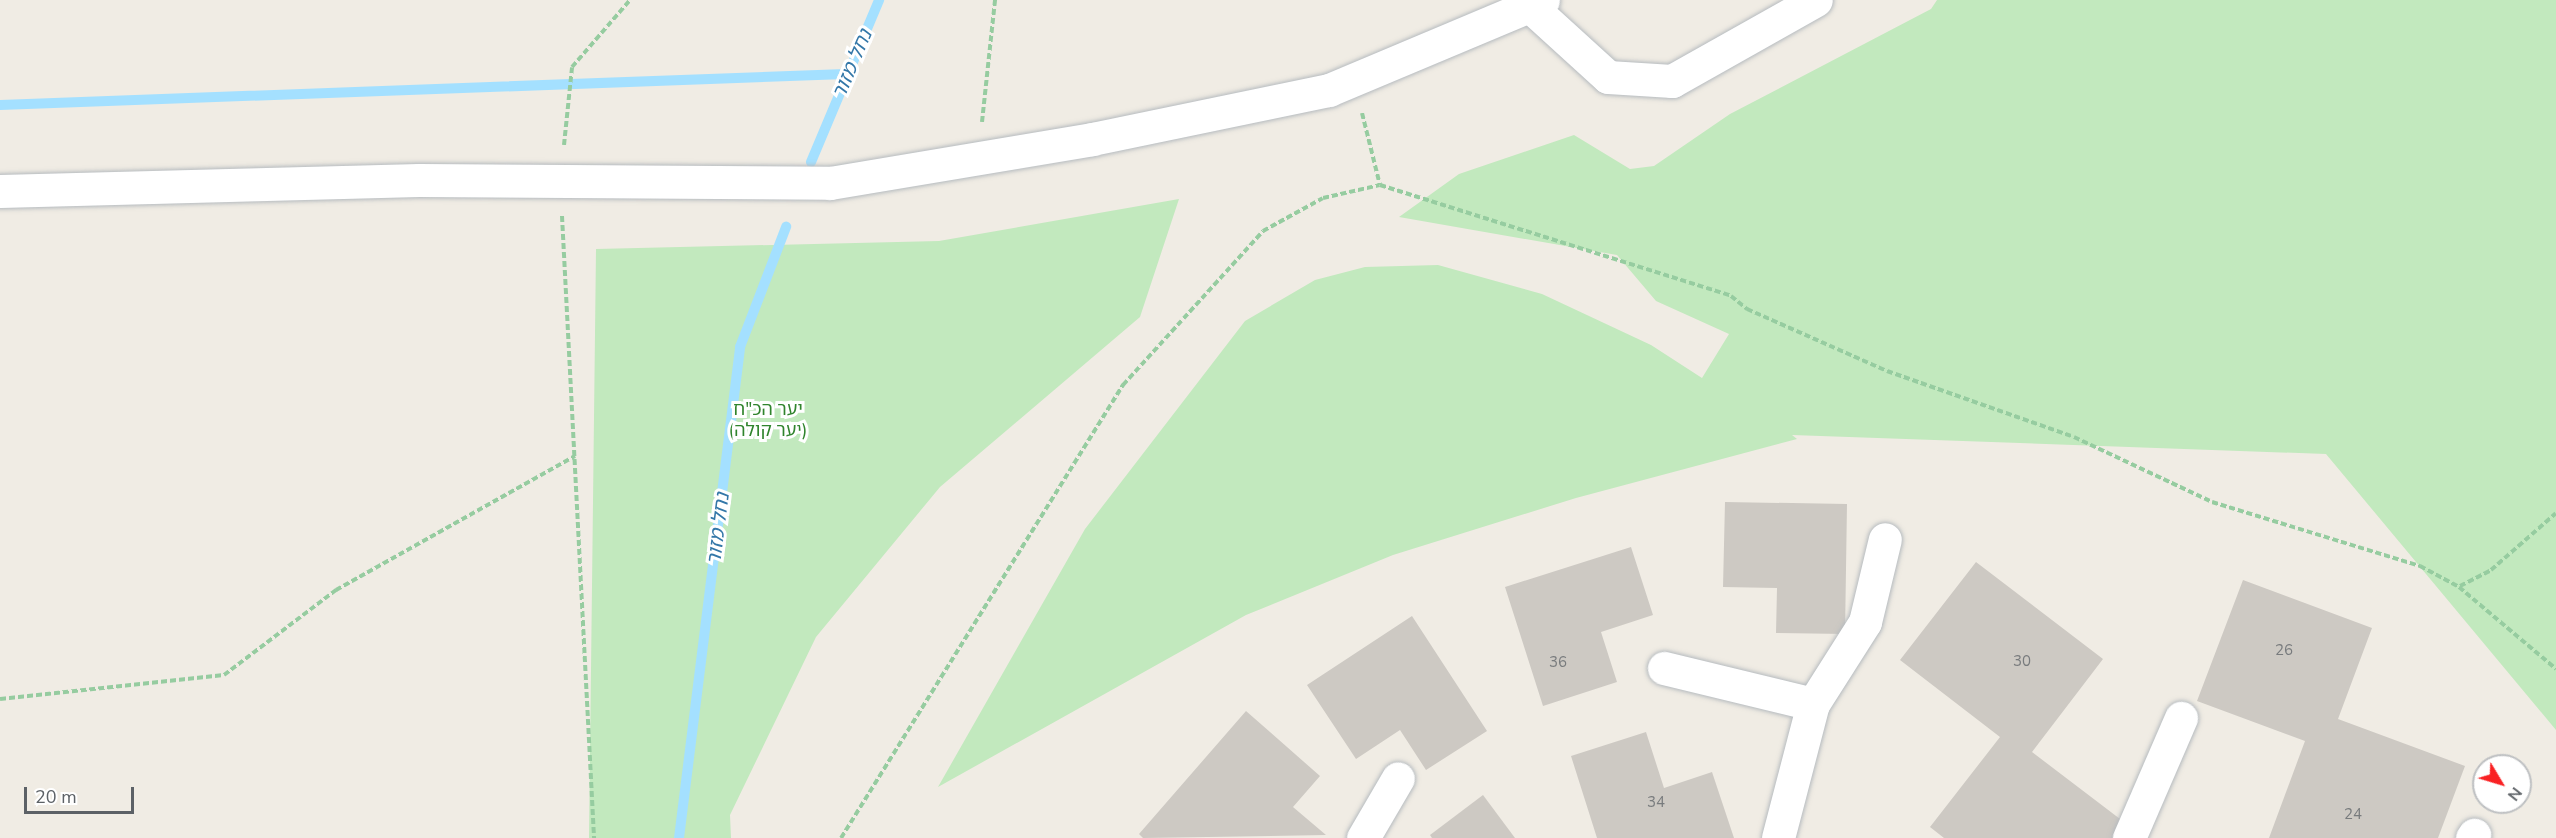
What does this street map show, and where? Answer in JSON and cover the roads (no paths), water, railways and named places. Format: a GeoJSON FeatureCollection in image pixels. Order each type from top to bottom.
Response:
{"type":"FeatureCollection","features":[{"type":"Feature","properties":{"kind":"street"},"geometry":{"type":"LineString","coordinates":[[0,191],[419,180],[561,183],[830,183],[979,158],[1329,90],[1537,3],[1608,77],[1672,81],[1816,0]]}},
{"type":"Feature","properties":{"kind":"street"},"geometry":{"type":"LineString","coordinates":[[1778,838],[1813,704],[1865,622],[1885,539]]}},
{"type":"Feature","properties":{"kind":"street"},"geometry":{"type":"LineString","coordinates":[[1664,668],[1813,704]]}},
{"type":"Feature","properties":{"kind":"street"},"geometry":{"type":"LineString","coordinates":[[2129,838],[2181,718]]}},
{"type":"Feature","properties":{"kind":"street"},"geometry":{"type":"LineString","coordinates":[[1363,838],[1398,778]]}},
{"type":"Feature","properties":{"kind":"waterway","name":"נחל מזור"},"geometry":{"type":"LineString","coordinates":[[811,162],[879,0]]}},
{"type":"Feature","properties":{"kind":"waterway"},"geometry":{"type":"LineString","coordinates":[[0,105],[845,74]]}},
{"type":"Feature","properties":{"kind":"waterway","name":"נחל מזור"},"geometry":{"type":"LineString","coordinates":[[679,838],[740,347],[786,227]]}},
{"type":"Feature","properties":{"kind":"park label","name":"יער הכ\"ח (יער קולה)"},"geometry":{"type":"Point","coordinates":[768,420]}}]}
